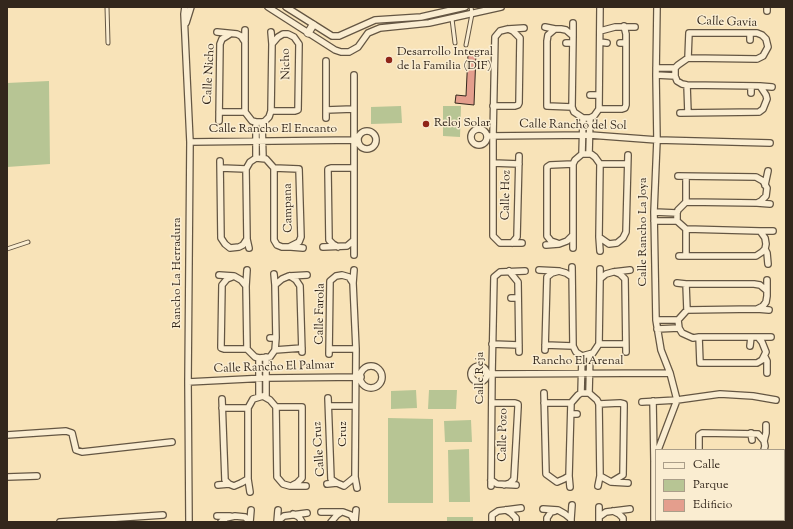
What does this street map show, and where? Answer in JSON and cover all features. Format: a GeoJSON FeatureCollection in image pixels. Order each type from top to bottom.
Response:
{"type":"FeatureCollection","features":[{"type":"Feature","properties":{"kind":"street","name":"Rancho La Herradura"},"geometry":{"type":"LineString","coordinates":[[185,7],[184,14],[190,142],[188,382],[189,522]]}},
{"type":"Feature","properties":{"kind":"street","name":"Rancho La Herradura"},"geometry":{"type":"LineString","coordinates":[[185,25],[191,7]]}},
{"type":"Feature","properties":{"kind":"street"},"geometry":{"type":"LineString","coordinates":[[268,7],[334,50],[342,52],[349,52],[358,47],[368,33],[380,28],[429,24],[501,7]]}},
{"type":"Feature","properties":{"kind":"street"},"geometry":{"type":"LineString","coordinates":[[286,7],[332,36],[339,36],[375,20],[421,17],[465,7]]}},
{"type":"Feature","properties":{"kind":"street"},"geometry":{"type":"LineString","coordinates":[[573,23],[572,36],[569,43],[572,106],[574,112],[587,118],[594,116],[599,109],[600,7]]}},
{"type":"Feature","properties":{"kind":"street","name":"Calle Rancho La Joya"},"geometry":{"type":"LineString","coordinates":[[657,7],[657,140],[654,212],[656,320],[661,350],[670,373],[677,400]]}},
{"type":"Feature","properties":{"kind":"street"},"geometry":{"type":"LineString","coordinates":[[308,33],[313,24]]}},
{"type":"Feature","properties":{"kind":"street"},"geometry":{"type":"LineString","coordinates":[[599,109],[625,108],[626,43],[624,26]]}},
{"type":"Feature","properties":{"kind":"street"},"geometry":{"type":"LineString","coordinates":[[545,27],[566,30],[572,36]]}},
{"type":"Feature","properties":{"kind":"street"},"geometry":{"type":"LineString","coordinates":[[600,31],[615,27],[635,27]]}},
{"type":"Feature","properties":{"kind":"street"},"geometry":{"type":"LineString","coordinates":[[522,243],[500,243],[493,236],[493,163],[490,136],[494,106],[498,44],[495,37],[500,31],[524,28]]}},
{"type":"Feature","properties":{"kind":"street"},"geometry":{"type":"LineString","coordinates":[[494,106],[518,105],[517,44],[520,38],[513,31],[508,29]]}},
{"type":"Feature","properties":{"kind":"street"},"geometry":{"type":"LineString","coordinates":[[558,29],[548,35],[550,46],[547,106],[572,106]]}},
{"type":"Feature","properties":{"kind":"street"},"geometry":{"type":"LineString","coordinates":[[244,30],[245,112],[252,121],[259,122],[269,117],[271,111]]}},
{"type":"Feature","properties":{"kind":"street"},"geometry":{"type":"LineString","coordinates":[[217,32],[232,34]]}},
{"type":"Feature","properties":{"kind":"street"},"geometry":{"type":"LineString","coordinates":[[272,32],[272,44]]}},
{"type":"Feature","properties":{"kind":"street","name":"Calle Gavia"},"geometry":{"type":"LineString","coordinates":[[689,33],[750,33],[757,33],[766,39],[768,47],[763,56],[757,59],[751,56],[688,58],[689,33]]}},
{"type":"Feature","properties":{"kind":"street"},"geometry":{"type":"LineString","coordinates":[[750,33],[750,40]]}},
{"type":"Feature","properties":{"kind":"street","name":"Calle Nicho"},"geometry":{"type":"LineString","coordinates":[[245,42],[242,36],[232,34],[222,38],[220,44],[219,112],[245,112]]}},
{"type":"Feature","properties":{"kind":"street","name":"Nicho"},"geometry":{"type":"LineString","coordinates":[[283,34],[288,34],[294,37],[299,44],[298,110],[271,111],[272,44],[283,34]]}},
{"type":"Feature","properties":{"kind":"street"},"geometry":{"type":"LineString","coordinates":[[600,42],[607,43]]}},
{"type":"Feature","properties":{"kind":"street"},"geometry":{"type":"LineString","coordinates":[[620,43],[626,43]]}},
{"type":"Feature","properties":{"kind":"street"},"geometry":{"type":"LineString","coordinates":[[688,58],[678,64],[675,68],[675,76],[677,81],[682,84],[772,87]]}},
{"type":"Feature","properties":{"kind":"street"},"geometry":{"type":"LineString","coordinates":[[326,61],[326,118]]}},
{"type":"Feature","properties":{"kind":"street"},"geometry":{"type":"LineString","coordinates":[[656,68],[675,68]]}},
{"type":"Feature","properties":{"kind":"street"},"geometry":{"type":"LineString","coordinates":[[354,75],[354,255]]}},
{"type":"Feature","properties":{"kind":"street"},"geometry":{"type":"LineString","coordinates":[[656,76],[675,76]]}},
{"type":"Feature","properties":{"kind":"street"},"geometry":{"type":"LineString","coordinates":[[687,85],[688,113]]}},
{"type":"Feature","properties":{"kind":"street"},"geometry":{"type":"LineString","coordinates":[[751,86],[751,94]]}},
{"type":"Feature","properties":{"kind":"street"},"geometry":{"type":"LineString","coordinates":[[680,113],[752,110],[759,112],[766,104],[767,100],[766,95],[760,86]]}},
{"type":"Feature","properties":{"kind":"street"},"geometry":{"type":"LineString","coordinates":[[572,94],[579,95]]}},
{"type":"Feature","properties":{"kind":"street"},"geometry":{"type":"LineString","coordinates":[[590,95],[599,95]]}},
{"type":"Feature","properties":{"kind":"street"},"geometry":{"type":"LineString","coordinates":[[326,110],[353,109]]}},
{"type":"Feature","properties":{"kind":"street"},"geometry":{"type":"LineString","coordinates":[[219,112],[219,121]]}},
{"type":"Feature","properties":{"kind":"street"},"geometry":{"type":"LineString","coordinates":[[573,248],[573,235],[570,228],[573,164],[575,160],[585,154],[590,135],[587,118]]}},
{"type":"Feature","properties":{"kind":"street"},"geometry":{"type":"LineString","coordinates":[[585,154],[583,136],[587,118]]}},
{"type":"Feature","properties":{"kind":"street"},"geometry":{"type":"LineString","coordinates":[[249,248],[247,239],[246,168],[250,162],[259,158],[259,122]]}},
{"type":"Feature","properties":{"kind":"street","name":"Calle Rancho del Sol"},"geometry":{"type":"LineString","coordinates":[[490,136],[590,135],[657,140],[770,143]]}},
{"type":"Feature","properties":{"kind":"street","name":"Calle Rancho El Encanto"},"geometry":{"type":"LineString","coordinates":[[190,142],[355,140]]}},
{"type":"Feature","properties":{"kind":"street"},"geometry":{"type":"LineString","coordinates":[[585,154],[595,157],[600,164],[602,228],[599,237],[600,251]]}},
{"type":"Feature","properties":{"kind":"street"},"geometry":{"type":"LineString","coordinates":[[599,237],[606,242],[613,244],[624,238],[623,228],[628,155]]}},
{"type":"Feature","properties":{"kind":"street"},"geometry":{"type":"LineString","coordinates":[[519,156],[519,164]]}},
{"type":"Feature","properties":{"kind":"street","name":"Campana"},"geometry":{"type":"LineString","coordinates":[[259,158],[266,159],[274,168],[274,240],[277,245],[289,247],[299,242],[301,237],[299,168],[274,168]]}},
{"type":"Feature","properties":{"kind":"street"},"geometry":{"type":"LineString","coordinates":[[220,161],[221,238],[230,248],[243,245],[247,239]]}},
{"type":"Feature","properties":{"kind":"street","name":"Calle Hoz"},"geometry":{"type":"LineString","coordinates":[[493,163],[519,164],[518,237],[509,243]]}},
{"type":"Feature","properties":{"kind":"street"},"geometry":{"type":"LineString","coordinates":[[559,244],[551,241],[547,236],[549,228],[548,166],[573,164]]}},
{"type":"Feature","properties":{"kind":"street"},"geometry":{"type":"LineString","coordinates":[[600,164],[627,164]]}},
{"type":"Feature","properties":{"kind":"street"},"geometry":{"type":"LineString","coordinates":[[221,168],[246,168]]}},
{"type":"Feature","properties":{"kind":"street"},"geometry":{"type":"LineString","coordinates":[[339,247],[332,244],[329,240],[328,169],[353,168]]}},
{"type":"Feature","properties":{"kind":"street"},"geometry":{"type":"LineString","coordinates":[[765,185],[768,171]]}},
{"type":"Feature","properties":{"kind":"street"},"geometry":{"type":"LineString","coordinates":[[678,176],[749,180],[760,179],[767,188],[766,196],[762,201],[757,203]]}},
{"type":"Feature","properties":{"kind":"street"},"geometry":{"type":"LineString","coordinates":[[677,221],[677,212],[686,202],[686,177]]}},
{"type":"Feature","properties":{"kind":"street"},"geometry":{"type":"LineString","coordinates":[[748,203],[749,197]]}},
{"type":"Feature","properties":{"kind":"street"},"geometry":{"type":"LineString","coordinates":[[686,202],[770,204]]}},
{"type":"Feature","properties":{"kind":"street"},"geometry":{"type":"LineString","coordinates":[[654,212],[677,212]]}},
{"type":"Feature","properties":{"kind":"street"},"geometry":{"type":"LineString","coordinates":[[654,221],[677,221],[686,229],[750,233],[773,231]]}},
{"type":"Feature","properties":{"kind":"street"},"geometry":{"type":"LineString","coordinates":[[686,229],[686,256]]}},
{"type":"Feature","properties":{"kind":"street"},"geometry":{"type":"LineString","coordinates":[[760,231],[765,238],[768,264]]}},
{"type":"Feature","properties":{"kind":"street"},"geometry":{"type":"LineString","coordinates":[[546,244],[559,244],[567,241],[573,235]]}},
{"type":"Feature","properties":{"kind":"street"},"geometry":{"type":"LineString","coordinates":[[323,247],[347,246],[354,240]]}},
{"type":"Feature","properties":{"kind":"street"},"geometry":{"type":"LineString","coordinates":[[289,247],[303,248]]}},
{"type":"Feature","properties":{"kind":"street"},"geometry":{"type":"LineString","coordinates":[[678,256],[756,256],[765,248]]}},
{"type":"Feature","properties":{"kind":"street"},"geometry":{"type":"LineString","coordinates":[[750,249],[750,256]]}},
{"type":"Feature","properties":{"kind":"street"},"geometry":{"type":"LineString","coordinates":[[572,267],[570,287],[576,333],[573,346],[576,352],[586,355],[593,353],[599,344],[596,333],[600,269]]}},
{"type":"Feature","properties":{"kind":"street"},"geometry":{"type":"LineString","coordinates":[[247,270],[247,349]]}},
{"type":"Feature","properties":{"kind":"street"},"geometry":{"type":"LineString","coordinates":[[354,270],[351,300],[358,377]]}},
{"type":"Feature","properties":{"kind":"street"},"geometry":{"type":"LineString","coordinates":[[539,270],[559,271],[572,277]]}},
{"type":"Feature","properties":{"kind":"street"},"geometry":{"type":"LineString","coordinates":[[600,279],[606,274],[630,270]]}},
{"type":"Feature","properties":{"kind":"street"},"geometry":{"type":"LineString","coordinates":[[509,271],[525,271]]}},
{"type":"Feature","properties":{"kind":"street"},"geometry":{"type":"LineString","coordinates":[[509,271],[518,282],[519,352]]}},
{"type":"Feature","properties":{"kind":"street","name":"Calle Reja"},"geometry":{"type":"LineString","coordinates":[[504,485],[491,483],[492,403],[489,374],[496,296],[494,277],[500,272],[509,271]]}},
{"type":"Feature","properties":{"kind":"street"},"geometry":{"type":"LineString","coordinates":[[559,271],[552,273],[547,277],[549,287],[545,347],[573,346]]}},
{"type":"Feature","properties":{"kind":"street"},"geometry":{"type":"LineString","coordinates":[[613,272],[620,274],[625,279],[622,287],[626,352]]}},
{"type":"Feature","properties":{"kind":"street"},"geometry":{"type":"LineString","coordinates":[[234,276],[227,279],[222,285],[221,348],[247,349],[255,357],[263,358],[270,356],[275,350],[274,274]]}},
{"type":"Feature","properties":{"kind":"street"},"geometry":{"type":"LineString","coordinates":[[219,275],[234,276],[241,280],[246,286]]}},
{"type":"Feature","properties":{"kind":"street"},"geometry":{"type":"LineString","coordinates":[[275,285],[282,279],[289,276],[307,275]]}},
{"type":"Feature","properties":{"kind":"street","name":"Calle Farola"},"geometry":{"type":"LineString","coordinates":[[353,283],[349,277],[342,275],[336,276],[330,281],[332,300],[329,352],[356,349]]}},
{"type":"Feature","properties":{"kind":"street"},"geometry":{"type":"LineString","coordinates":[[275,350],[302,350],[300,286],[296,280],[289,276]]}},
{"type":"Feature","properties":{"kind":"street"},"geometry":{"type":"LineString","coordinates":[[756,309],[763,306],[766,302],[767,280]]}},
{"type":"Feature","properties":{"kind":"street"},"geometry":{"type":"LineString","coordinates":[[677,283],[749,287],[760,285],[766,290]]}},
{"type":"Feature","properties":{"kind":"street"},"geometry":{"type":"LineString","coordinates":[[686,284],[687,310],[678,320],[678,328],[682,333],[693,338],[771,337]]}},
{"type":"Feature","properties":{"kind":"street"},"geometry":{"type":"LineString","coordinates":[[600,287],[607,288]]}},
{"type":"Feature","properties":{"kind":"street"},"geometry":{"type":"LineString","coordinates":[[511,298],[518,298]]}},
{"type":"Feature","properties":{"kind":"street"},"geometry":{"type":"LineString","coordinates":[[687,310],[749,307],[769,310]]}},
{"type":"Feature","properties":{"kind":"street"},"geometry":{"type":"LineString","coordinates":[[656,320],[678,320]]}},
{"type":"Feature","properties":{"kind":"street"},"geometry":{"type":"LineString","coordinates":[[657,329],[678,328]]}},
{"type":"Feature","properties":{"kind":"street"},"geometry":{"type":"LineString","coordinates":[[700,337],[700,363],[751,360],[757,363],[765,357]]}},
{"type":"Feature","properties":{"kind":"street"},"geometry":{"type":"LineString","coordinates":[[750,346],[751,337]]}},
{"type":"Feature","properties":{"kind":"street"},"geometry":{"type":"LineString","coordinates":[[758,337],[765,347],[768,373]]}},
{"type":"Feature","properties":{"kind":"street"},"geometry":{"type":"LineString","coordinates":[[270,338],[276,338]]}},
{"type":"Feature","properties":{"kind":"street"},"geometry":{"type":"LineString","coordinates":[[247,340],[254,340]]}},
{"type":"Feature","properties":{"kind":"street"},"geometry":{"type":"LineString","coordinates":[[492,344],[519,345]]}},
{"type":"Feature","properties":{"kind":"street"},"geometry":{"type":"LineString","coordinates":[[599,344],[625,344]]}},
{"type":"Feature","properties":{"kind":"street"},"geometry":{"type":"LineString","coordinates":[[570,487],[574,414],[572,403],[581,393],[582,373],[586,355]]}},
{"type":"Feature","properties":{"kind":"street"},"geometry":{"type":"LineString","coordinates":[[586,355],[589,373],[589,394]]}},
{"type":"Feature","properties":{"kind":"street"},"geometry":{"type":"LineString","coordinates":[[263,358],[267,378],[263,396]]}},
{"type":"Feature","properties":{"kind":"street"},"geometry":{"type":"LineString","coordinates":[[263,358],[259,378],[263,396]]}},
{"type":"Feature","properties":{"kind":"street","name":"Rancho El Arenal"},"geometry":{"type":"LineString","coordinates":[[489,374],[670,373]]}},
{"type":"Feature","properties":{"kind":"street","name":"Calle Rancho El Palmar"},"geometry":{"type":"LineString","coordinates":[[188,382],[259,378],[358,377]]}},
{"type":"Feature","properties":{"kind":"street","name":"Cruz"},"geometry":{"type":"LineString","coordinates":[[357,488],[355,477],[358,377]]}},
{"type":"Feature","properties":{"kind":"street"},"geometry":{"type":"LineString","coordinates":[[544,393],[546,474],[557,482],[570,476]]}},
{"type":"Feature","properties":{"kind":"street"},"geometry":{"type":"LineString","coordinates":[[581,393],[589,394],[597,400],[599,404],[602,465],[598,486]]}},
{"type":"Feature","properties":{"kind":"street"},"geometry":{"type":"LineString","coordinates":[[642,402],[677,400],[720,394],[753,396],[776,400]]}},
{"type":"Feature","properties":{"kind":"street"},"geometry":{"type":"LineString","coordinates":[[250,492],[248,479],[248,408],[253,399],[263,396],[270,400],[276,407],[278,487]]}},
{"type":"Feature","properties":{"kind":"street"},"geometry":{"type":"LineString","coordinates":[[328,398],[329,406]]}},
{"type":"Feature","properties":{"kind":"street"},"geometry":{"type":"LineString","coordinates":[[222,399],[225,480],[229,484]]}},
{"type":"Feature","properties":{"kind":"street"},"geometry":{"type":"LineString","coordinates":[[658,449],[677,400]]}},
{"type":"Feature","properties":{"kind":"street"},"geometry":{"type":"LineString","coordinates":[[653,401],[655,463],[654,522]]}},
{"type":"Feature","properties":{"kind":"street","name":"Calle Pozo"},"geometry":{"type":"LineString","coordinates":[[492,403],[518,404],[514,479],[510,483],[504,485]]}},
{"type":"Feature","properties":{"kind":"street"},"geometry":{"type":"LineString","coordinates":[[544,403],[572,403]]}},
{"type":"Feature","properties":{"kind":"street"},"geometry":{"type":"LineString","coordinates":[[599,404],[624,404],[621,466],[623,475],[611,482]]}},
{"type":"Feature","properties":{"kind":"street","name":"Calle Cruz"},"geometry":{"type":"LineString","coordinates":[[355,477],[344,486],[331,479],[329,406],[356,406]]}},
{"type":"Feature","properties":{"kind":"street"},"geometry":{"type":"LineString","coordinates":[[276,407],[302,407],[302,478],[298,483],[290,486]]}},
{"type":"Feature","properties":{"kind":"street"},"geometry":{"type":"LineString","coordinates":[[222,408],[248,408]]}},
{"type":"Feature","properties":{"kind":"street"},"geometry":{"type":"LineString","coordinates":[[591,414],[599,414]]}},
{"type":"Feature","properties":{"kind":"street"},"geometry":{"type":"LineString","coordinates":[[764,449],[766,425]]}},
{"type":"Feature","properties":{"kind":"street"},"geometry":{"type":"LineString","coordinates":[[7,435],[66,431],[72,433],[76,450],[82,452],[172,442]]}},
{"type":"Feature","properties":{"kind":"street"},"geometry":{"type":"LineString","coordinates":[[699,449],[700,433],[751,433],[758,434],[764,441]]}},
{"type":"Feature","properties":{"kind":"street"},"geometry":{"type":"LineString","coordinates":[[751,433],[752,440]]}},
{"type":"Feature","properties":{"kind":"street"},"geometry":{"type":"LineString","coordinates":[[7,477],[37,476]]}},
{"type":"Feature","properties":{"kind":"street"},"geometry":{"type":"LineString","coordinates":[[600,476],[611,482],[628,483]]}},
{"type":"Feature","properties":{"kind":"street"},"geometry":{"type":"LineString","coordinates":[[277,477],[283,484],[290,486],[306,486]]}},
{"type":"Feature","properties":{"kind":"street"},"geometry":{"type":"LineString","coordinates":[[218,485],[229,484],[234,486],[248,479]]}},
{"type":"Feature","properties":{"kind":"street"},"geometry":{"type":"LineString","coordinates":[[327,484],[337,483]]}},
{"type":"Feature","properties":{"kind":"street"},"geometry":{"type":"LineString","coordinates":[[504,485],[516,485]]}},
{"type":"Feature","properties":{"kind":"street"},"geometry":{"type":"LineString","coordinates":[[571,520],[572,505]]}},
{"type":"Feature","properties":{"kind":"street"},"geometry":{"type":"LineString","coordinates":[[599,507],[599,519]]}},
{"type":"Feature","properties":{"kind":"street"},"geometry":{"type":"LineString","coordinates":[[492,522],[492,515],[498,511],[521,508]]}},
{"type":"Feature","properties":{"kind":"street"},"geometry":{"type":"LineString","coordinates":[[505,509],[516,518],[516,522]]}},
{"type":"Feature","properties":{"kind":"street"},"geometry":{"type":"LineString","coordinates":[[543,509],[558,510],[571,520]]}},
{"type":"Feature","properties":{"kind":"street"},"geometry":{"type":"LineString","coordinates":[[599,519],[606,512],[630,509]]}},
{"type":"Feature","properties":{"kind":"street"},"geometry":{"type":"LineString","coordinates":[[250,522],[251,510]]}},
{"type":"Feature","properties":{"kind":"street"},"geometry":{"type":"LineString","coordinates":[[278,510],[278,522]]}},
{"type":"Feature","properties":{"kind":"street"},"geometry":{"type":"LineString","coordinates":[[355,521],[356,510]]}},
{"type":"Feature","properties":{"kind":"street"},"geometry":{"type":"LineString","coordinates":[[546,522],[551,512],[558,510]]}},
{"type":"Feature","properties":{"kind":"street"},"geometry":{"type":"LineString","coordinates":[[613,511],[623,518],[623,522]]}},
{"type":"Feature","properties":{"kind":"street"},"geometry":{"type":"LineString","coordinates":[[321,512],[343,512],[350,515],[355,521]]}},
{"type":"Feature","properties":{"kind":"street"},"geometry":{"type":"LineString","coordinates":[[331,522],[337,515],[343,512]]}},
{"type":"Feature","properties":{"kind":"street"},"geometry":{"type":"LineString","coordinates":[[278,522],[284,516],[308,513]]}},
{"type":"Feature","properties":{"kind":"street"},"geometry":{"type":"LineString","coordinates":[[292,514],[299,517],[302,522]]}},
{"type":"Feature","properties":{"kind":"street"},"geometry":{"type":"LineString","coordinates":[[60,522],[163,515]]}},
{"type":"Feature","properties":{"kind":"street"},"geometry":{"type":"LineString","coordinates":[[217,516],[245,517],[250,522]]}},
{"type":"Feature","properties":{"kind":"street"},"geometry":{"type":"LineString","coordinates":[[221,522],[226,518],[235,516]]}},
{"type":"Feature","properties":{"kind":"lane"},"geometry":{"type":"LineString","coordinates":[[107,7],[108,43]]}},
{"type":"Feature","properties":{"kind":"lane"},"geometry":{"type":"LineString","coordinates":[[466,46],[472,7]]}},
{"type":"Feature","properties":{"kind":"lane"},"geometry":{"type":"LineString","coordinates":[[452,19],[455,43]]}},
{"type":"Feature","properties":{"kind":"lane"},"geometry":{"type":"LineString","coordinates":[[7,249],[28,242]]}},
{"type":"Feature","properties":{"kind":"green space"},"geometry":{"type":"Polygon","coordinates":[[[49,81],[50,164],[7,167],[7,83],[49,81]]]}},
{"type":"Feature","properties":{"kind":"green space"},"geometry":{"type":"Polygon","coordinates":[[[401,106],[402,123],[371,124],[371,107],[401,106]]]}},
{"type":"Feature","properties":{"kind":"green space"},"geometry":{"type":"Polygon","coordinates":[[[443,106],[461,106],[460,137],[443,136],[443,106]]]}},
{"type":"Feature","properties":{"kind":"green space"},"geometry":{"type":"Polygon","coordinates":[[[416,390],[417,408],[391,409],[391,391],[416,390]]]}},
{"type":"Feature","properties":{"kind":"green space"},"geometry":{"type":"Polygon","coordinates":[[[429,390],[457,390],[456,409],[428,409],[429,390]]]}},
{"type":"Feature","properties":{"kind":"green space"},"geometry":{"type":"Polygon","coordinates":[[[388,418],[433,419],[433,503],[388,503],[388,418]]]}},
{"type":"Feature","properties":{"kind":"green space"},"geometry":{"type":"Polygon","coordinates":[[[471,420],[472,442],[445,442],[444,421],[471,420]]]}},
{"type":"Feature","properties":{"kind":"green space"},"geometry":{"type":"Polygon","coordinates":[[[469,449],[470,502],[449,502],[448,450],[469,449]]]}},
{"type":"Feature","properties":{"kind":"green space"},"geometry":{"type":"Polygon","coordinates":[[[447,517],[473,517],[473,522],[447,522],[447,517]]]}},
{"type":"Feature","properties":{"kind":"building"},"geometry":{"type":"Polygon","coordinates":[[[468,54],[476,54],[474,105],[455,103],[456,95],[466,96],[468,54]]]}},
{"type":"Feature","properties":{"kind":"place","name":"Desarrollo Integral de la Familia (DIF)"},"geometry":{"type":"Point","coordinates":[389,60]}},
{"type":"Feature","properties":{"kind":"place","name":"Reloj Solar"},"geometry":{"type":"Point","coordinates":[426,124]}}]}
